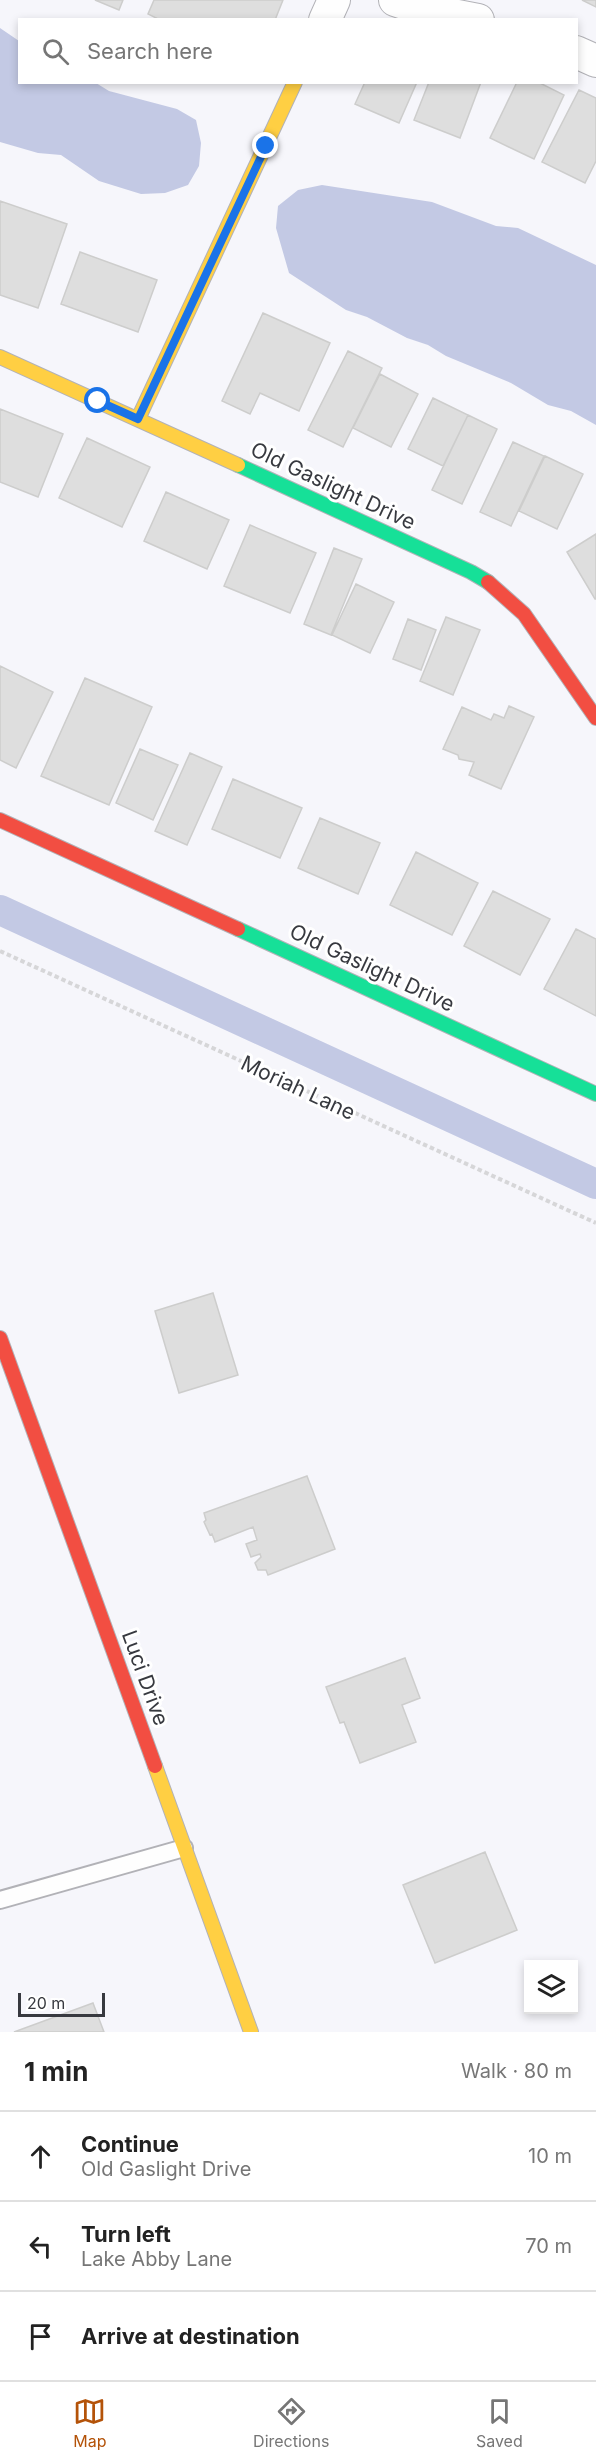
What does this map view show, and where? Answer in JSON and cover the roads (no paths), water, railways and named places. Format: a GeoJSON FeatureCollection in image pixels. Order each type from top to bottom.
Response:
{"type":"FeatureCollection","features":[{"type":"Feature","properties":{"kind":"street"},"geometry":{"type":"LineString","coordinates":[[326,18],[334,0]]}},
{"type":"Feature","properties":{"kind":"street"},"geometry":{"type":"LineString","coordinates":[[395,0],[422,9],[468,18]]}},
{"type":"Feature","properties":{"kind":"street"},"geometry":{"type":"LineString","coordinates":[[578,53],[596,61]]}},
{"type":"Feature","properties":{"kind":"street"},"geometry":{"type":"LineString","coordinates":[[138,419],[294,84]]}},
{"type":"Feature","properties":{"kind":"street","name":"Old Gaslight Drive"},"geometry":{"type":"LineString","coordinates":[[0,357],[471,572],[495,587],[524,614],[596,718]]}},
{"type":"Feature","properties":{"kind":"street","name":"Old Gaslight Drive"},"geometry":{"type":"LineString","coordinates":[[0,820],[596,1094]]}},
{"type":"Feature","properties":{"kind":"street","name":"Luci Drive"},"geometry":{"type":"LineString","coordinates":[[0,1338],[251,2032]]}},
{"type":"Feature","properties":{"kind":"lane"},"geometry":{"type":"LineString","coordinates":[[0,1900],[184,1848]]}},
{"type":"Feature","properties":{"kind":"water"},"geometry":{"type":"Polygon","coordinates":[[[0,28],[18,40],[18,84],[98,84],[109,91],[177,109],[196,120],[201,143],[199,166],[188,185],[165,193],[141,194],[99,181],[61,155],[38,153],[0,142],[0,28]]]}},
{"type":"Feature","properties":{"kind":"water"},"geometry":{"type":"Polygon","coordinates":[[[322,185],[432,202],[496,226],[518,228],[596,265],[596,425],[571,411],[548,405],[511,383],[446,356],[428,345],[407,338],[367,317],[346,310],[289,273],[276,228],[278,206],[298,190],[322,185]]]}},
{"type":"Feature","properties":{"kind":"waterway"},"geometry":{"type":"LineString","coordinates":[[0,910],[596,1184]]}}]}
